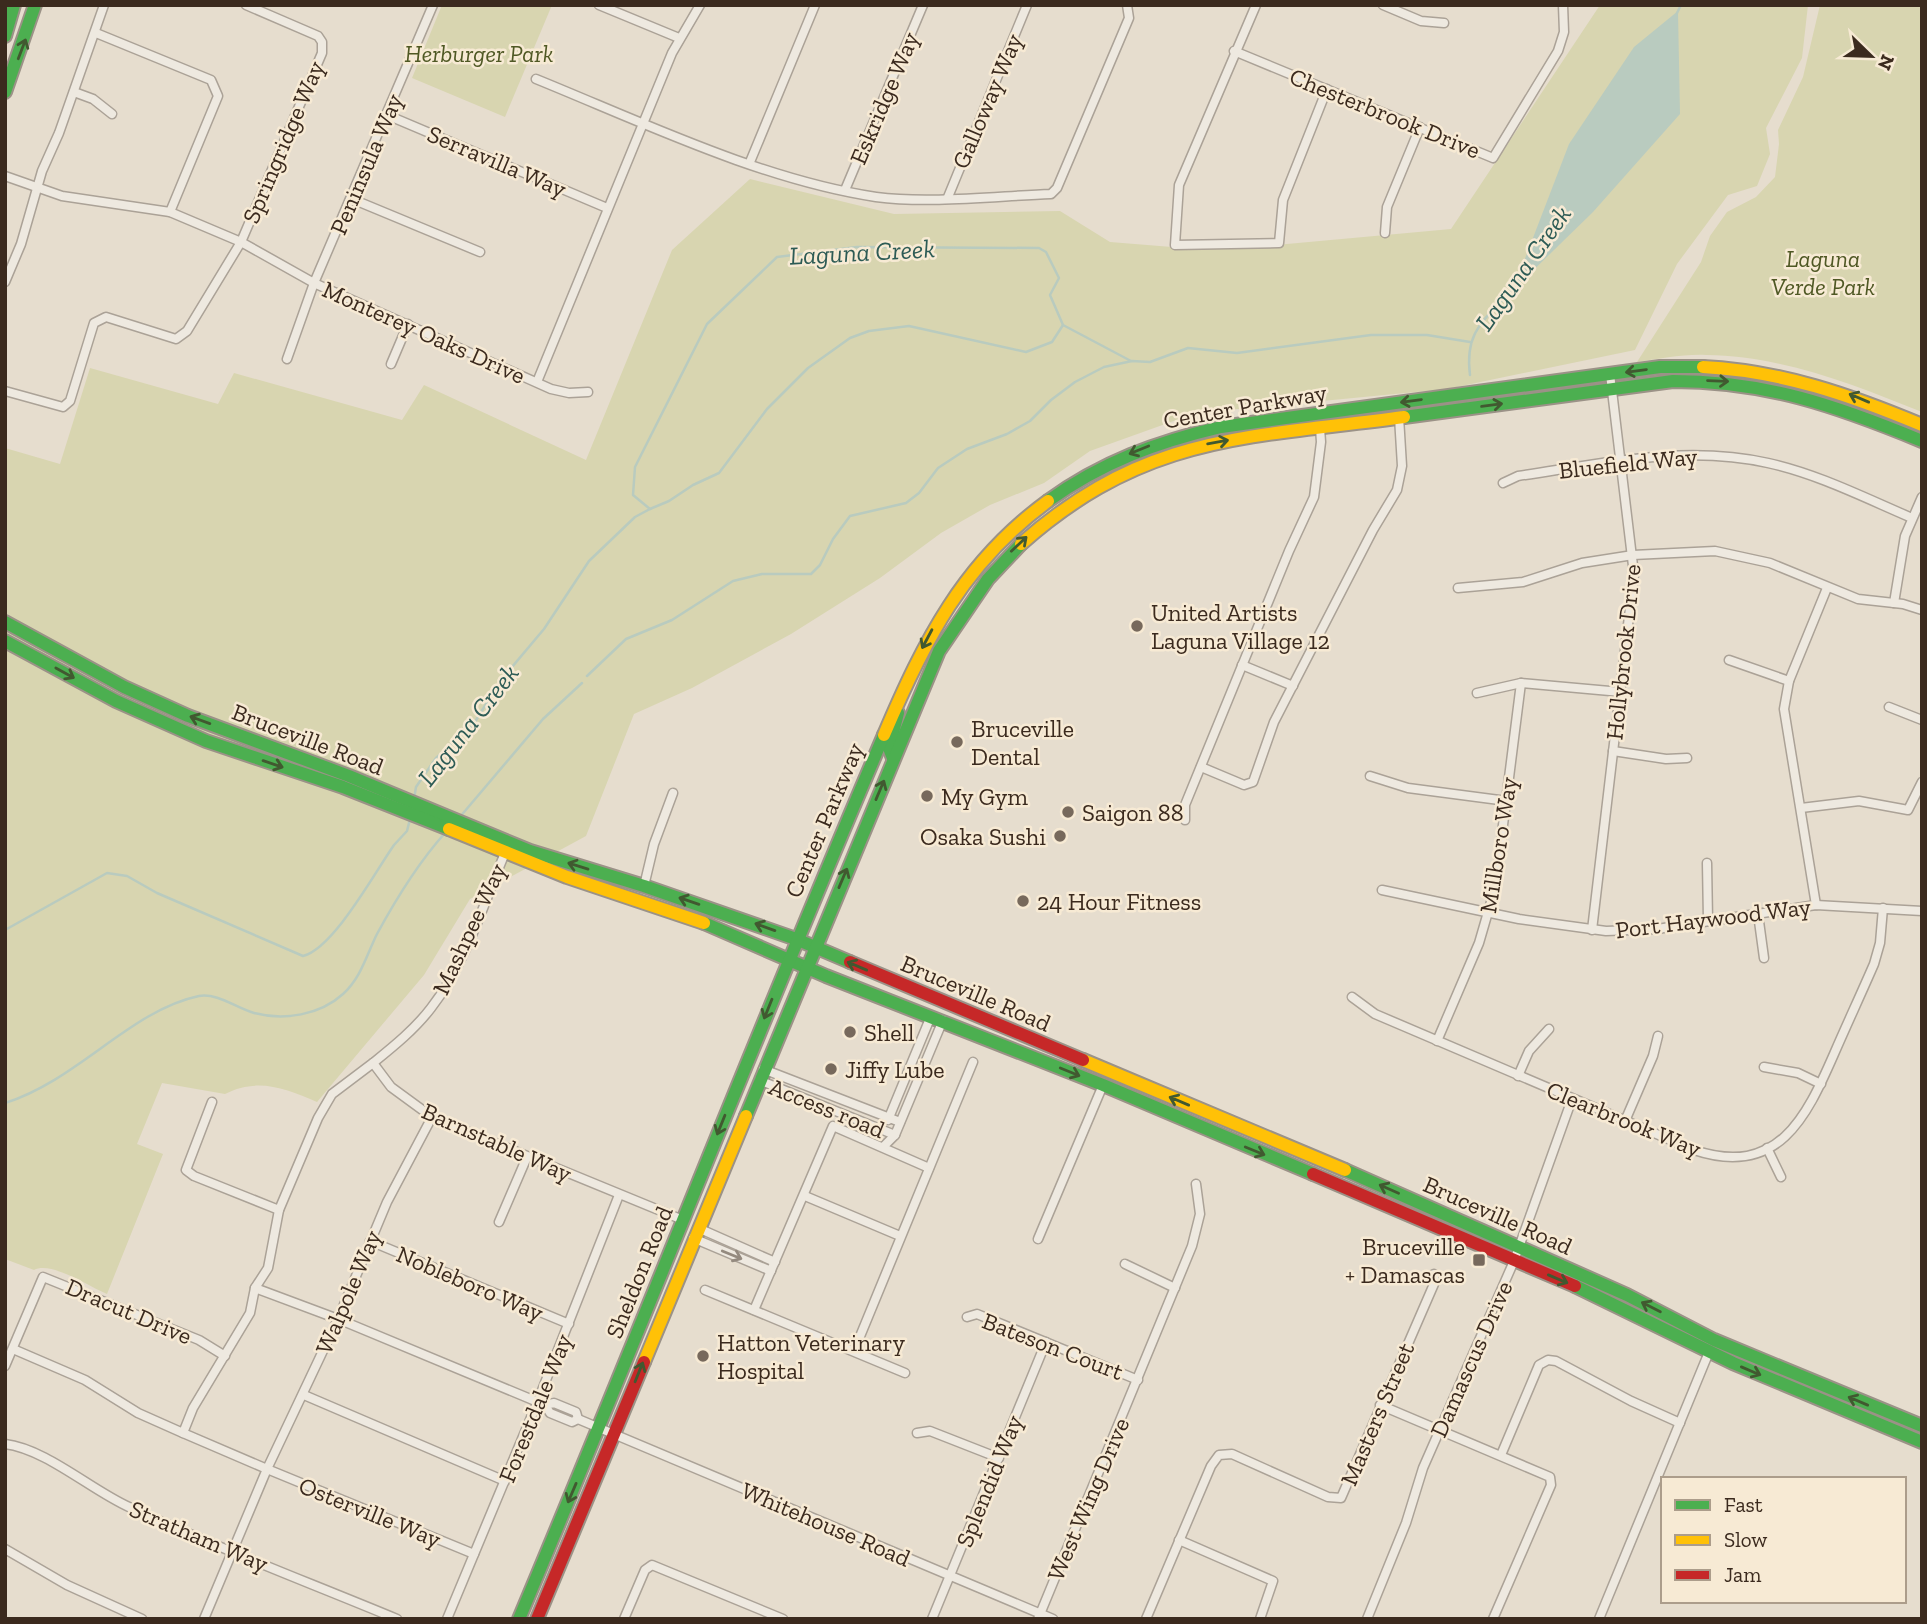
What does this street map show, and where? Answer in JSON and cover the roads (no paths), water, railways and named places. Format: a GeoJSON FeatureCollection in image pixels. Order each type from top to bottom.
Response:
{"type":"FeatureCollection","features":[{"type":"Feature","properties":{"kind":"main road"},"geometry":{"type":"LineString","coordinates":[[5,36],[14,5]]}},
{"type":"Feature","properties":{"kind":"main road"},"geometry":{"type":"LineString","coordinates":[[5,92],[35,5]]}},
{"type":"Feature","properties":{"kind":"main road","name":"Center Parkway"},"geometry":{"type":"LineString","coordinates":[[796,939],[926,640],[952,600],[1007,534],[1047,500],[1113,460],[1166,440],[1221,427],[1610,374],[1696,366],[1776,373],[1842,391],[1922,425]]}},
{"type":"Feature","properties":{"kind":"main road","name":"Center Parkway"},"geometry":{"type":"LineString","coordinates":[[814,947],[939,651],[965,608],[1003,559],[1044,522],[1089,490],[1123,472],[1203,445],[1612,389],[1701,380],[1758,384],[1813,397],[1922,441]]}},
{"type":"Feature","properties":{"kind":"main road","name":"Bruceville Road"},"geometry":{"type":"LineString","coordinates":[[5,622],[124,687],[188,716],[483,838],[644,886],[796,939],[1367,1180],[1627,1295],[1714,1340],[1922,1426]]}},
{"type":"Feature","properties":{"kind":"main road","name":"Bruceville Road"},"geometry":{"type":"LineString","coordinates":[[5,641],[116,701],[206,741],[398,802]]}},
{"type":"Feature","properties":{"kind":"main road"},"geometry":{"type":"LineString","coordinates":[[893,758],[889,754],[889,748],[896,729],[901,699]]}},
{"type":"Feature","properties":{"kind":"main road","name":"Bruceville Road"},"geometry":{"type":"LineString","coordinates":[[483,838],[505,853],[728,931],[807,966],[1103,1085],[1614,1303],[1709,1352],[1922,1442]]}},
{"type":"Feature","properties":{"kind":"main road","name":"Sheldon Road"},"geometry":{"type":"LineString","coordinates":[[519,1619],[599,1430],[796,939]]}},
{"type":"Feature","properties":{"kind":"main road","name":"Sheldon Road"},"geometry":{"type":"LineString","coordinates":[[537,1619],[814,947]]}},
{"type":"Feature","properties":{"kind":"main road"},"geometry":{"type":"LineString","coordinates":[[958,1026],[976,1026],[1028,1045],[1038,1043]]}},
{"type":"Feature","properties":{"kind":"street"},"geometry":{"type":"LineString","coordinates":[[5,282],[21,244],[37,189],[104,5]]}},
{"type":"Feature","properties":{"kind":"street","name":"Springridge Way"},"geometry":{"type":"LineString","coordinates":[[242,242],[322,53],[318,36],[246,5]]}},
{"type":"Feature","properties":{"kind":"street","name":"Peninsula Way"},"geometry":{"type":"LineString","coordinates":[[287,359],[314,284],[433,5]]}},
{"type":"Feature","properties":{"kind":"street","name":"Monterey Oaks Drive"},"geometry":{"type":"LineString","coordinates":[[5,176],[62,196],[170,212],[242,242],[314,284],[537,382],[678,38],[700,5]]}},
{"type":"Feature","properties":{"kind":"street"},"geometry":{"type":"LineString","coordinates":[[750,162],[815,5]]}},
{"type":"Feature","properties":{"kind":"street","name":"Eskridge Way"},"geometry":{"type":"LineString","coordinates":[[845,190],[923,5]]}},
{"type":"Feature","properties":{"kind":"street","name":"Galloway Way"},"geometry":{"type":"LineString","coordinates":[[948,197],[1027,5]]}},
{"type":"Feature","properties":{"kind":"street"},"geometry":{"type":"LineString","coordinates":[[536,79],[681,139],[845,190],[891,198],[1051,194],[1057,188],[1129,18],[1127,5]]}},
{"type":"Feature","properties":{"kind":"street"},"geometry":{"type":"LineString","coordinates":[[1256,5],[1234,51],[1179,185],[1175,245],[1279,243],[1283,200],[1327,89]]}},
{"type":"Feature","properties":{"kind":"street"},"geometry":{"type":"LineString","coordinates":[[1383,5],[1421,21],[1444,23]]}},
{"type":"Feature","properties":{"kind":"street","name":"Chesterbrook Drive"},"geometry":{"type":"LineString","coordinates":[[1234,51],[1493,158],[1558,51],[1564,32],[1563,5]]}},
{"type":"Feature","properties":{"kind":"street"},"geometry":{"type":"LineString","coordinates":[[603,6],[678,38]]}},
{"type":"Feature","properties":{"kind":"street"},"geometry":{"type":"LineString","coordinates":[[96,33],[211,80],[216,86],[218,96],[170,212]]}},
{"type":"Feature","properties":{"kind":"street"},"geometry":{"type":"LineString","coordinates":[[74,92],[93,99],[111,114]]}},
{"type":"Feature","properties":{"kind":"street","name":"Serravilla Way"},"geometry":{"type":"LineString","coordinates":[[387,115],[607,208]]}},
{"type":"Feature","properties":{"kind":"street"},"geometry":{"type":"LineString","coordinates":[[1385,233],[1387,207],[1420,127]]}},
{"type":"Feature","properties":{"kind":"street"},"geometry":{"type":"LineString","coordinates":[[352,198],[480,252]]}},
{"type":"Feature","properties":{"kind":"street"},"geometry":{"type":"LineString","coordinates":[[5,391],[63,407],[70,401],[94,323],[98,318],[106,317],[176,339],[185,335],[242,242]]}},
{"type":"Feature","properties":{"kind":"street"},"geometry":{"type":"LineString","coordinates":[[391,364],[408,324]]}},
{"type":"Feature","properties":{"kind":"street","name":"Hollybrook Drive"},"geometry":{"type":"LineString","coordinates":[[1592,930],[1633,600],[1633,555],[1610,374]]}},
{"type":"Feature","properties":{"kind":"street"},"geometry":{"type":"LineString","coordinates":[[537,382],[569,393],[588,392]]}},
{"type":"Feature","properties":{"kind":"street"},"geometry":{"type":"LineString","coordinates":[[1201,767],[1244,785],[1253,782],[1274,722],[1373,530],[1397,491],[1402,466],[1399,417]]}},
{"type":"Feature","properties":{"kind":"street"},"geometry":{"type":"LineString","coordinates":[[1185,820],[1185,805],[1314,497],[1321,442],[1320,428]]}},
{"type":"Feature","properties":{"kind":"street","name":"Bluefield Way"},"geometry":{"type":"LineString","coordinates":[[1503,483],[1518,476],[1622,460],[1705,455],[1765,462],[1816,477],[1912,518]]}},
{"type":"Feature","properties":{"kind":"street"},"geometry":{"type":"LineString","coordinates":[[1894,603],[1901,552],[1922,497]]}},
{"type":"Feature","properties":{"kind":"street"},"geometry":{"type":"LineString","coordinates":[[1458,588],[1523,582],[1582,563],[1633,555],[1697,550],[1732,553],[1770,563],[1858,599],[1894,603],[1922,610]]}},
{"type":"Feature","properties":{"kind":"street"},"geometry":{"type":"LineString","coordinates":[[960,588],[974,596]]}},
{"type":"Feature","properties":{"kind":"street"},"geometry":{"type":"LineString","coordinates":[[1816,905],[1785,725],[1789,681],[1827,588]]}},
{"type":"Feature","properties":{"kind":"street"},"geometry":{"type":"LineString","coordinates":[[952,600],[965,608]]}},
{"type":"Feature","properties":{"kind":"street"},"geometry":{"type":"LineString","coordinates":[[1729,660],[1789,681]]}},
{"type":"Feature","properties":{"kind":"street"},"geometry":{"type":"LineString","coordinates":[[1242,665],[1293,687]]}},
{"type":"Feature","properties":{"kind":"street"},"geometry":{"type":"LineString","coordinates":[[1477,693],[1521,683],[1621,692]]}},
{"type":"Feature","properties":{"kind":"street","name":"Millboro Way"},"geometry":{"type":"LineString","coordinates":[[1437,1041],[1489,914],[1507,801],[1521,683]]}},
{"type":"Feature","properties":{"kind":"street"},"geometry":{"type":"LineString","coordinates":[[1889,707],[1922,720]]}},
{"type":"Feature","properties":{"kind":"street"},"geometry":{"type":"LineString","coordinates":[[1614,751],[1667,759],[1687,758]]}},
{"type":"Feature","properties":{"kind":"street"},"geometry":{"type":"LineString","coordinates":[[1370,776],[1408,788],[1507,801]]}},
{"type":"Feature","properties":{"kind":"street"},"geometry":{"type":"LineString","coordinates":[[1801,808],[1859,801],[1908,810],[1922,782]]}},
{"type":"Feature","properties":{"kind":"street"},"geometry":{"type":"LineString","coordinates":[[644,886],[655,840],[673,793]]}},
{"type":"Feature","properties":{"kind":"street","name":"Mashpee Way"},"geometry":{"type":"LineString","coordinates":[[373,1063],[416,1026],[444,991],[505,853]]}},
{"type":"Feature","properties":{"kind":"street"},"geometry":{"type":"LineString","coordinates":[[1707,863],[1708,920]]}},
{"type":"Feature","properties":{"kind":"street","name":"Port Haywood Way"},"geometry":{"type":"LineString","coordinates":[[1382,890],[1489,914],[1592,930],[1657,929],[1816,905],[1922,911]]}},
{"type":"Feature","properties":{"kind":"street","name":"Clearbrook Way"},"geometry":{"type":"LineString","coordinates":[[1352,997],[1375,1014],[1572,1099],[1705,1153],[1735,1156],[1767,1148],[1796,1128],[1810,1108],[1874,964],[1883,908]]}},
{"type":"Feature","properties":{"kind":"street"},"geometry":{"type":"LineString","coordinates":[[1758,914],[1764,958]]}},
{"type":"Feature","properties":{"kind":"street"},"geometry":{"type":"LineString","coordinates":[[883,1147],[884,1131],[889,1118],[937,1018]]}},
{"type":"Feature","properties":{"kind":"street"},"geometry":{"type":"LineString","coordinates":[[883,1147],[895,1135],[937,1018]]}},
{"type":"Feature","properties":{"kind":"street"},"geometry":{"type":"LineString","coordinates":[[1518,1076],[1530,1051],[1549,1029]]}},
{"type":"Feature","properties":{"kind":"street"},"geometry":{"type":"LineString","coordinates":[[1625,1121],[1653,1056],[1658,1036]]}},
{"type":"Feature","properties":{"kind":"street"},"geometry":{"type":"LineString","coordinates":[[854,1351],[974,1062]]}},
{"type":"Feature","properties":{"kind":"street"},"geometry":{"type":"LineString","coordinates":[[183,1433],[193,1408],[250,1312],[255,1288],[268,1268],[279,1210],[325,1105],[345,1083],[373,1063]]}},
{"type":"Feature","properties":{"kind":"street","name":"Barnstable Way"},"geometry":{"type":"LineString","coordinates":[[373,1063],[407,1101],[432,1117],[683,1220]]}},
{"type":"Feature","properties":{"kind":"street"},"geometry":{"type":"LineString","coordinates":[[1764,1067],[1798,1073],[1821,1084]]}},
{"type":"Feature","properties":{"kind":"street"},"geometry":{"type":"LineString","coordinates":[[761,1075],[900,1122]]}},
{"type":"Feature","properties":{"kind":"street","name":"Access road"},"geometry":{"type":"LineString","coordinates":[[761,1075],[895,1135]]}},
{"type":"Feature","properties":{"kind":"street"},"geometry":{"type":"LineString","coordinates":[[1038,1239],[1103,1085]]}},
{"type":"Feature","properties":{"kind":"street","name":"Damascus Drive"},"geometry":{"type":"LineString","coordinates":[[1367,1619],[1440,1430],[1514,1261],[1572,1099]]}},
{"type":"Feature","properties":{"kind":"street"},"geometry":{"type":"LineString","coordinates":[[212,1102],[186,1170],[194,1176],[279,1210]]}},
{"type":"Feature","properties":{"kind":"street","name":"Walpole Way"},"geometry":{"type":"LineString","coordinates":[[204,1619],[267,1469],[304,1395],[387,1202],[432,1117]]}},
{"type":"Feature","properties":{"kind":"street"},"geometry":{"type":"LineString","coordinates":[[754,1310],[833,1126],[929,1168]]}},
{"type":"Feature","properties":{"kind":"street"},"geometry":{"type":"LineString","coordinates":[[1767,1148],[1782,1177]]}},
{"type":"Feature","properties":{"kind":"street"},"geometry":{"type":"LineString","coordinates":[[499,1222],[527,1157]]}},
{"type":"Feature","properties":{"kind":"street","name":"West Wing Drive"},"geometry":{"type":"LineString","coordinates":[[1039,1616],[1192,1246],[1200,1214],[1196,1184]]}},
{"type":"Feature","properties":{"kind":"street","name":"Forestdale Way"},"geometry":{"type":"LineString","coordinates":[[447,1619],[505,1481],[541,1404],[619,1195]]}},
{"type":"Feature","properties":{"kind":"street"},"geometry":{"type":"LineString","coordinates":[[804,1196],[900,1236]]}},
{"type":"Feature","properties":{"kind":"street"},"geometry":{"type":"LineString","coordinates":[[695,1233],[775,1262]]}},
{"type":"Feature","properties":{"kind":"street"},"geometry":{"type":"LineString","coordinates":[[695,1233],[771,1271]]}},
{"type":"Feature","properties":{"kind":"street","name":"Nobleboro Way"},"geometry":{"type":"LineString","coordinates":[[370,1241],[569,1324]]}},
{"type":"Feature","properties":{"kind":"street"},"geometry":{"type":"LineString","coordinates":[[1125,1264],[1175,1288]]}},
{"type":"Feature","properties":{"kind":"street","name":"Masters Street"},"geometry":{"type":"LineString","coordinates":[[1146,1619],[1214,1460],[1225,1453],[1328,1497],[1341,1497],[1434,1284],[1434,1274]]}},
{"type":"Feature","properties":{"kind":"street","name":"Dracut Drive"},"geometry":{"type":"LineString","coordinates":[[5,1366],[44,1277],[199,1340],[225,1356]]}},
{"type":"Feature","properties":{"kind":"street","name":"Whitehouse Road"},"geometry":{"type":"LineString","coordinates":[[255,1288],[338,1319],[541,1404],[550,1413],[572,1422],[578,1419],[1039,1616],[1053,1619]]}},
{"type":"Feature","properties":{"kind":"street"},"geometry":{"type":"LineString","coordinates":[[705,1290],[905,1373]]}},
{"type":"Feature","properties":{"kind":"street","name":"Bateson Court"},"geometry":{"type":"LineString","coordinates":[[967,1317],[978,1314],[1138,1380]]}},
{"type":"Feature","properties":{"kind":"street","name":"Splendid Way"},"geometry":{"type":"LineString","coordinates":[[932,1619],[1046,1342]]}},
{"type":"Feature","properties":{"kind":"street"},"geometry":{"type":"LineString","coordinates":[[13,1349],[85,1380],[138,1413],[267,1469]]}},
{"type":"Feature","properties":{"kind":"street"},"geometry":{"type":"LineString","coordinates":[[1599,1619],[1709,1352]]}},
{"type":"Feature","properties":{"kind":"street"},"geometry":{"type":"LineString","coordinates":[[1501,1455],[1539,1365],[1548,1360],[1566,1365],[1631,1401],[1680,1423]]}},
{"type":"Feature","properties":{"kind":"street"},"geometry":{"type":"LineString","coordinates":[[304,1395],[505,1481]]}},
{"type":"Feature","properties":{"kind":"street"},"geometry":{"type":"LineString","coordinates":[[1380,1405],[1542,1471],[1550,1477],[1551,1485],[1493,1619]]}},
{"type":"Feature","properties":{"kind":"street"},"geometry":{"type":"LineString","coordinates":[[917,1433],[930,1431],[999,1458]]}},
{"type":"Feature","properties":{"kind":"street","name":"Stratham Way"},"geometry":{"type":"LineString","coordinates":[[5,1444],[50,1461],[128,1507],[397,1619]]}},
{"type":"Feature","properties":{"kind":"street","name":"Osterville Way"},"geometry":{"type":"LineString","coordinates":[[267,1469],[474,1554]]}},
{"type":"Feature","properties":{"kind":"street"},"geometry":{"type":"LineString","coordinates":[[1179,1540],[1273,1581],[1260,1619]]}},
{"type":"Feature","properties":{"kind":"street"},"geometry":{"type":"LineString","coordinates":[[5,1549],[67,1586],[142,1619]]}},
{"type":"Feature","properties":{"kind":"street"},"geometry":{"type":"LineString","coordinates":[[624,1619],[645,1570],[652,1565],[783,1619]]}},
{"type":"Feature","properties":{"kind":"water"},"geometry":{"type":"Polygon","coordinates":[[[1678,11],[1680,114],[1593,212],[1513,290],[1569,144],[1634,47],[1678,11]]]}},
{"type":"Feature","properties":{"kind":"waterway","name":"Laguna Creek"},"geometry":{"type":"LineString","coordinates":[[1677,13],[1681,5]]}},
{"type":"Feature","properties":{"kind":"waterway","name":"Laguna Creek"},"geometry":{"type":"LineString","coordinates":[[414,799],[416,787],[436,758],[473,725],[501,680],[544,629],[589,561],[635,517],[650,509],[633,495],[635,467],[707,324],[777,257],[857,247],[1039,248],[1046,252],[1059,278],[1050,295],[1063,325]]}},
{"type":"Feature","properties":{"kind":"waterway","name":"Laguna Creek"},"geometry":{"type":"LineString","coordinates":[[1470,375],[1470,347],[1474,336],[1479,326],[1513,289]]}},
{"type":"Feature","properties":{"kind":"waterway","name":"Laguna Creek"},"geometry":{"type":"LineString","coordinates":[[650,509],[719,473],[767,409],[808,368],[850,338],[869,331],[909,326],[1026,352],[1052,342],[1063,325],[1131,361]]}},
{"type":"Feature","properties":{"kind":"waterway","name":"Laguna Creek"},"geometry":{"type":"LineString","coordinates":[[587,676],[626,639],[672,620],[733,581],[762,574],[811,574],[820,565],[833,539],[850,516],[906,503],[919,493],[938,468],[967,449],[1007,434],[1030,421],[1051,400],[1075,382],[1104,367],[1132,361],[1150,362],[1188,348],[1237,353],[1371,335],[1427,335],[1470,342]]}},
{"type":"Feature","properties":{"kind":"waterway","name":"Laguna Creek"},"geometry":{"type":"LineString","coordinates":[[459,818],[543,719],[582,683]]}},
{"type":"Feature","properties":{"kind":"waterway","name":"Laguna Creek"},"geometry":{"type":"LineString","coordinates":[[5,930],[107,873],[127,876],[157,893],[303,956],[328,939],[340,924],[394,845],[407,831],[410,819]]}},
{"type":"Feature","properties":{"kind":"waterway","name":"Laguna Creek"},"geometry":{"type":"LineString","coordinates":[[5,1103],[57,1079],[150,1015],[199,996],[220,999],[254,1013],[277,1016],[313,1011],[334,1001],[354,981],[400,895],[445,833]]}},
{"type":"Feature","properties":{"kind":"place","name":"United Artists Laguna Village 12"},"geometry":{"type":"Point","coordinates":[1137,626]}},
{"type":"Feature","properties":{"kind":"place","name":"Bruceville Dental"},"geometry":{"type":"Point","coordinates":[957,742]}},
{"type":"Feature","properties":{"kind":"place","name":"My Gym"},"geometry":{"type":"Point","coordinates":[927,796]}},
{"type":"Feature","properties":{"kind":"place","name":"Saigon 88"},"geometry":{"type":"Point","coordinates":[1068,812]}},
{"type":"Feature","properties":{"kind":"place","name":"Osaka Sushi"},"geometry":{"type":"Point","coordinates":[1060,836]}},
{"type":"Feature","properties":{"kind":"place","name":"24 Hour Fitness"},"geometry":{"type":"Point","coordinates":[1023,901]}},
{"type":"Feature","properties":{"kind":"place","name":"Shell"},"geometry":{"type":"Point","coordinates":[850,1032]}},
{"type":"Feature","properties":{"kind":"place","name":"Jiffy Lube"},"geometry":{"type":"Point","coordinates":[831,1069]}},
{"type":"Feature","properties":{"kind":"place","name":"Bruceville + Damascas"},"geometry":{"type":"Point","coordinates":[1479,1260]}},
{"type":"Feature","properties":{"kind":"place","name":"Hatton Veterinary Hospital"},"geometry":{"type":"Point","coordinates":[703,1356]}},
{"type":"Feature","properties":{"kind":"park label","name":"Herburger Park"},"geometry":{"type":"Point","coordinates":[479,53]}},
{"type":"Feature","properties":{"kind":"park label","name":"Laguna Verde Park"},"geometry":{"type":"Point","coordinates":[1823,272]}}]}
